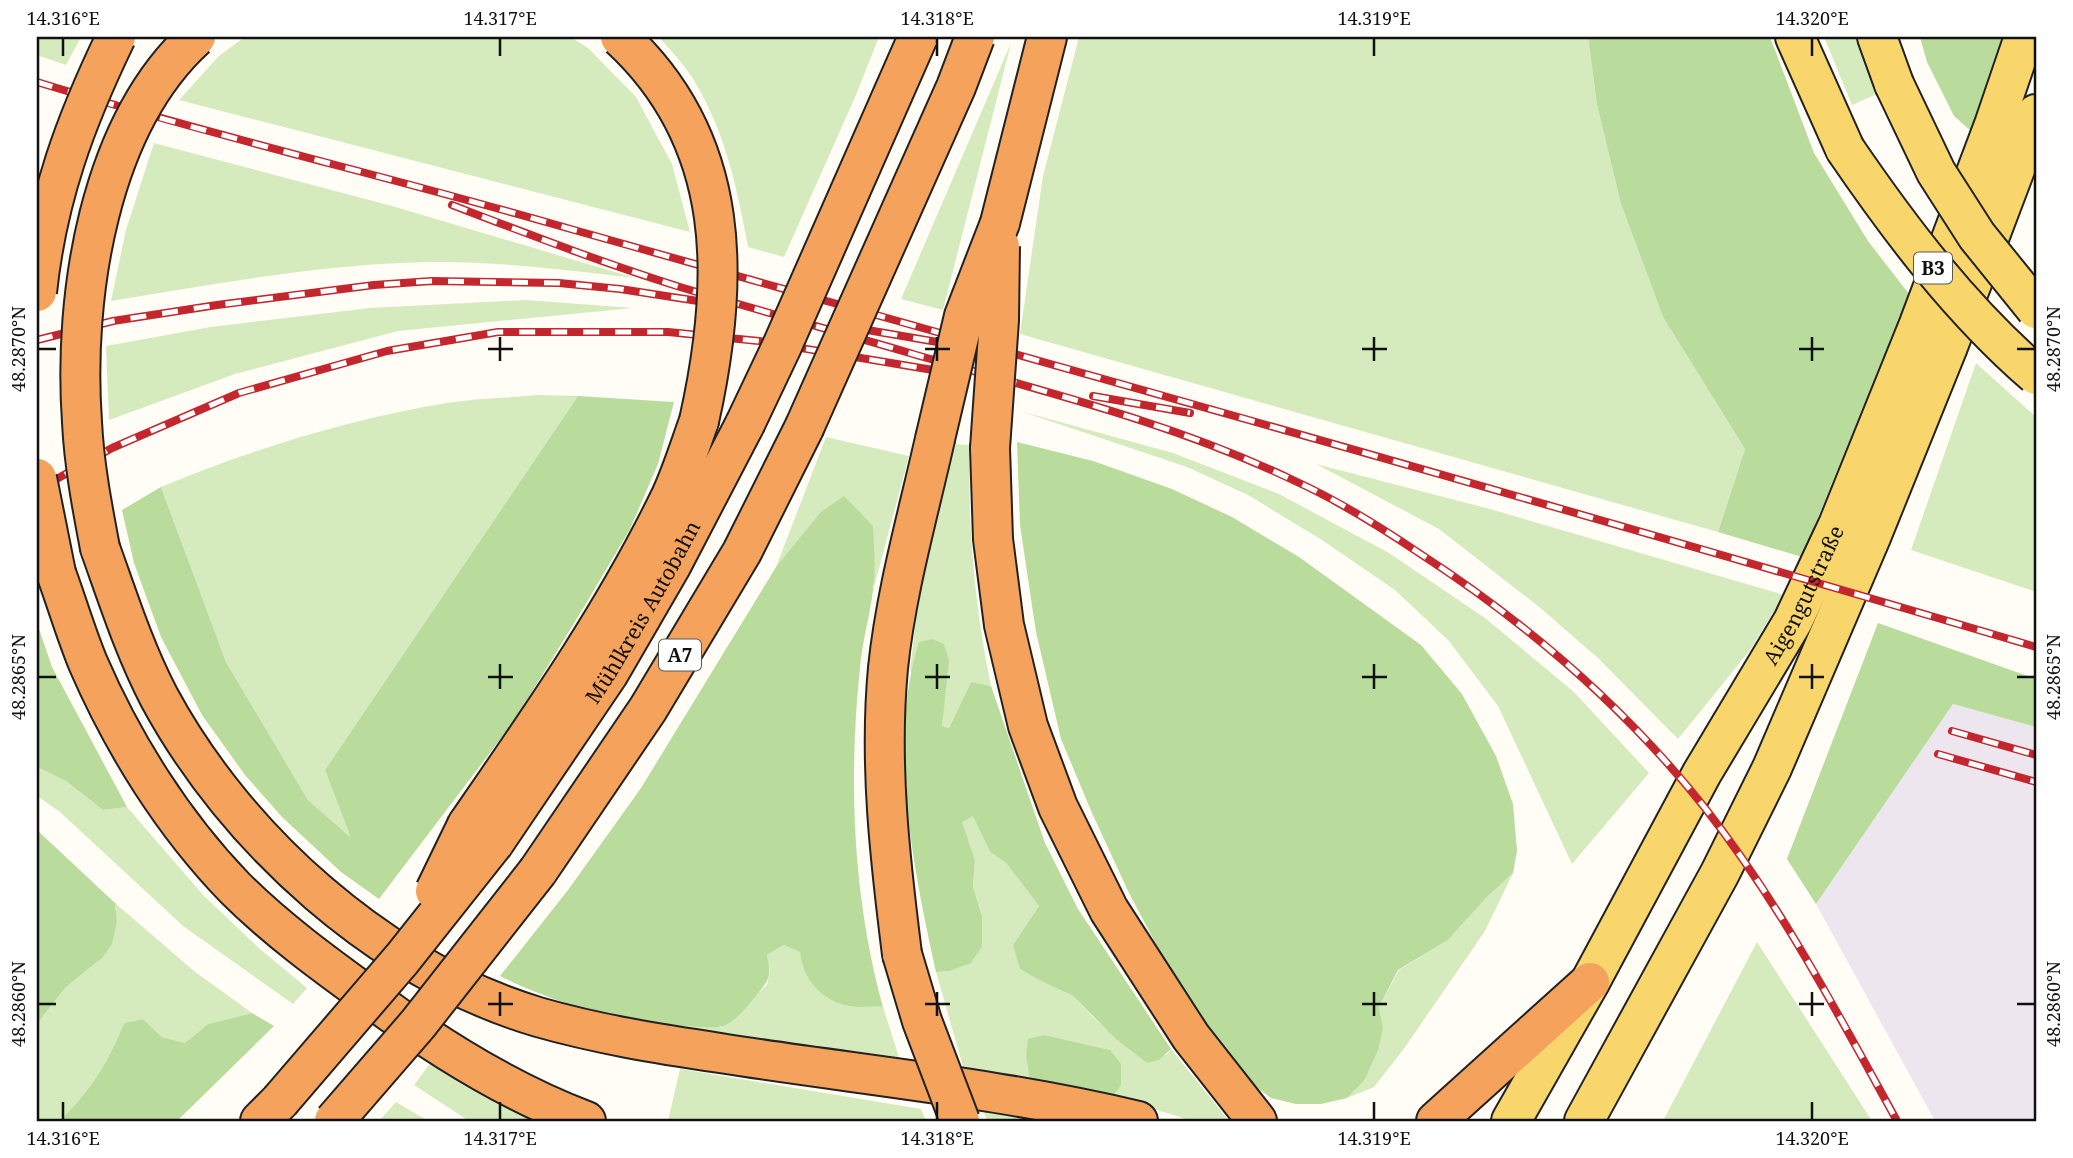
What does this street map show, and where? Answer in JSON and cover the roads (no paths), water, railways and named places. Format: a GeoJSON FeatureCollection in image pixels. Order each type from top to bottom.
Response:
{"type":"FeatureCollection","features":[{"type":"Feature","properties":{"kind":"highway"},"geometry":{"type":"LineString","coordinates":[[37,292],[40,259],[62,164],[80,114],[116,37]]}},
{"type":"Feature","properties":{"kind":"highway"},"geometry":{"type":"LineString","coordinates":[[197,37],[161,75],[144,103],[124,142],[103,205],[89,269],[81,352],[82,422],[100,548],[135,645],[182,736],[269,847],[321,897],[430,972],[537,1016],[609,1034],[807,1067],[1052,1102],[1138,1121]]}},
{"type":"Feature","properties":{"kind":"highway"},"geometry":{"type":"LineString","coordinates":[[480,834],[564,683],[642,553],[672,492],[699,421],[712,363],[718,299],[718,245],[708,184],[686,125],[672,101],[653,73],[620,37]]}},
{"type":"Feature","properties":{"kind":"highway","name":"Mühlkreis Autobahn"},"geometry":{"type":"LineString","coordinates":[[270,1111],[402,960],[480,834],[609,673],[671,566],[745,424],[918,37]]}},
{"type":"Feature","properties":{"kind":"highway","name":"A7"},"geometry":{"type":"LineString","coordinates":[[334,1121],[418,1024],[538,871],[648,709],[742,552],[804,428],[956,87],[975,37]]}},
{"type":"Feature","properties":{"kind":"highway"},"geometry":{"type":"LineString","coordinates":[[960,1121],[922,1021],[902,954],[889,857],[886,782],[888,668],[901,592],[964,316],[1000,223],[1047,37]]}},
{"type":"Feature","properties":{"kind":"highway"},"geometry":{"type":"LineString","coordinates":[[1000,223],[999,320],[990,448],[993,539],[1004,625],[1028,726],[1058,807],[1109,910],[1191,1037],[1257,1121]]}},
{"type":"Feature","properties":{"kind":"highway"},"geometry":{"type":"LineString","coordinates":[[37,478],[56,573],[87,661],[130,747],[186,830],[237,889],[278,927],[416,1031],[488,1074],[586,1121]]}},
{"type":"Feature","properties":{"kind":"highway"},"geometry":{"type":"LineString","coordinates":[[1436,1121],[1590,982]]}},
{"type":"Feature","properties":{"kind":"main road","name":"B3"},"geometry":{"type":"LineString","coordinates":[[1795,37],[1845,149],[1893,219],[1946,284],[2036,375]]}},
{"type":"Feature","properties":{"kind":"main road","name":"B3"},"geometry":{"type":"LineString","coordinates":[[1877,37],[1894,85],[1936,172],[1977,236],[2036,309]]}},
{"type":"Feature","properties":{"kind":"main road","name":"Aigengutstraße"},"geometry":{"type":"LineString","coordinates":[[1511,1121],[1590,982],[1702,773],[1793,621],[1838,525],[1919,324],[2024,37]]}},
{"type":"Feature","properties":{"kind":"main road","name":"Aigengutstraße"},"geometry":{"type":"LineString","coordinates":[[1584,1121],[1720,873],[1772,768],[1871,537],[1947,349],[2036,114]]}},
{"type":"Feature","properties":{"kind":"railway"},"geometry":{"type":"LineString","coordinates":[[37,82],[1299,434],[2036,647]]}},
{"type":"Feature","properties":{"kind":"railway"},"geometry":{"type":"LineString","coordinates":[[452,205],[680,287],[1155,425],[1249,460],[1295,481],[1343,505],[1389,533],[1459,580],[1536,638],[1608,701],[1674,771],[1733,845],[1784,921],[1897,1121]]}},
{"type":"Feature","properties":{"kind":"railway"},"geometry":{"type":"LineString","coordinates":[[37,340],[113,321],[217,305],[374,285],[432,281],[559,283],[698,301]]}},
{"type":"Feature","properties":{"kind":"railway"},"geometry":{"type":"LineString","coordinates":[[850,327],[943,343]]}},
{"type":"Feature","properties":{"kind":"railway"},"geometry":{"type":"LineString","coordinates":[[37,490],[112,448],[239,393],[387,351],[498,332],[668,332],[759,341],[945,372]]}},
{"type":"Feature","properties":{"kind":"railway"},"geometry":{"type":"LineString","coordinates":[[1093,396],[1190,413]]}},
{"type":"Feature","properties":{"kind":"railway"},"geometry":{"type":"LineString","coordinates":[[1952,731],[2036,755]]}},
{"type":"Feature","properties":{"kind":"railway"},"geometry":{"type":"LineString","coordinates":[[1938,754],[2036,782]]}}]}
